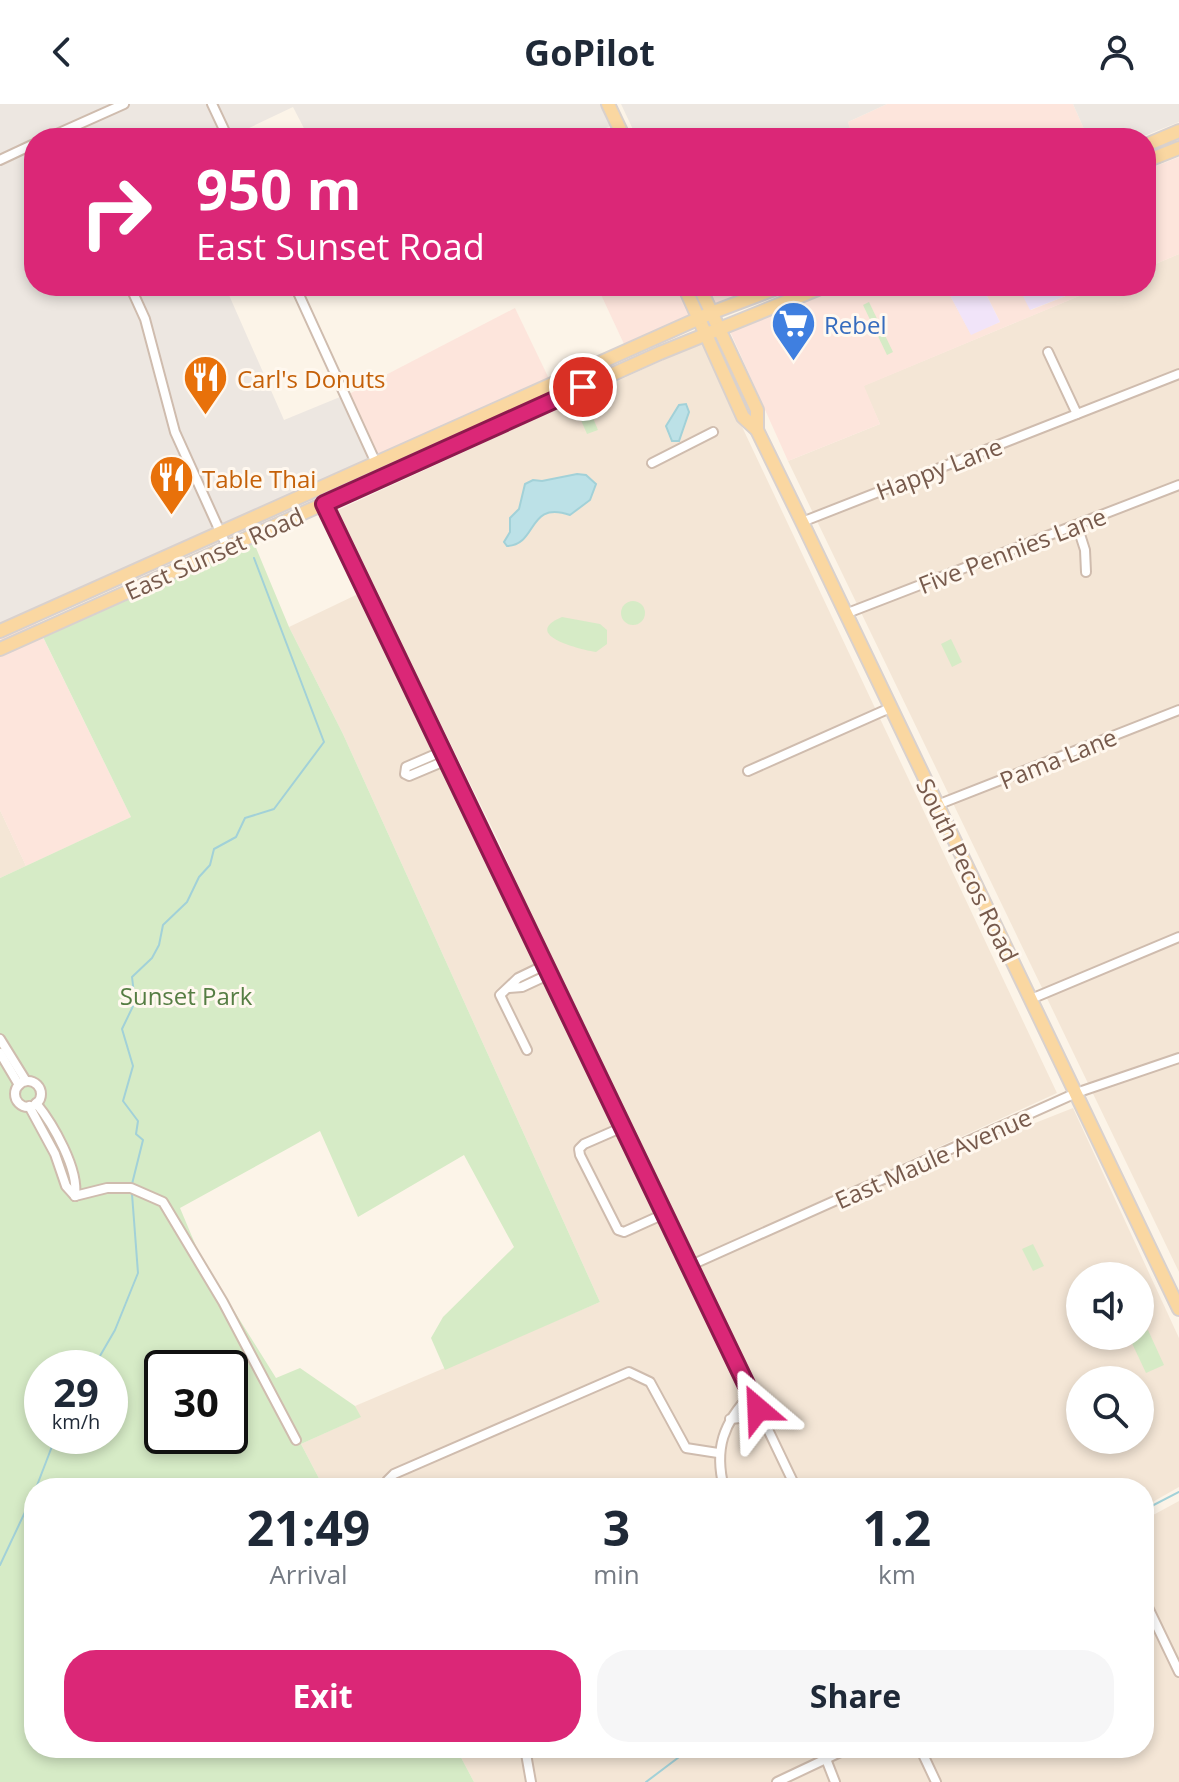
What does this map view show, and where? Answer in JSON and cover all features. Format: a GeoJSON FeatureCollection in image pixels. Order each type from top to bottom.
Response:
{"type":"FeatureCollection","features":[{"type":"Feature","properties":{"kind":"main road"},"geometry":{"type":"LineString","coordinates":[[608,104],[619,128]]}},
{"type":"Feature","properties":{"kind":"main road"},"geometry":{"type":"LineString","coordinates":[[1156,141],[1179,131]]}},
{"type":"Feature","properties":{"kind":"main road"},"geometry":{"type":"LineString","coordinates":[[1156,157],[1179,148]]}},
{"type":"Feature","properties":{"kind":"main road","name":"South Pecos Road"},"geometry":{"type":"LineString","coordinates":[[691,296],[705,316],[743,417],[757,430],[802,522],[1179,1309]]}},
{"type":"Feature","properties":{"kind":"main road","name":"South Pecos Road"},"geometry":{"type":"LineString","coordinates":[[701,296],[705,316]]}},
{"type":"Feature","properties":{"kind":"main road","name":"East Sunset Road"},"geometry":{"type":"LineString","coordinates":[[0,631],[705,316],[756,296]]}},
{"type":"Feature","properties":{"kind":"main road","name":"East Sunset Road"},"geometry":{"type":"LineString","coordinates":[[0,649],[711,330],[799,296]]}},
{"type":"Feature","properties":{"kind":"main road"},"geometry":{"type":"LineString","coordinates":[[478,435],[485,423],[527,404],[552,385]]}},
{"type":"Feature","properties":{"kind":"main road"},"geometry":{"type":"LineString","coordinates":[[383,478],[465,432],[472,420]]}},
{"type":"Feature","properties":{"kind":"main road"},"geometry":{"type":"LineString","coordinates":[[324,504],[325,496],[370,474],[376,470],[376,463]]}},
{"type":"Feature","properties":{"kind":"main road"},"geometry":{"type":"LineString","coordinates":[[74,598],[81,613]]}},
{"type":"Feature","properties":{"kind":"street"},"geometry":{"type":"LineString","coordinates":[[76,128],[124,104]]}},
{"type":"Feature","properties":{"kind":"street"},"geometry":{"type":"LineString","coordinates":[[212,104],[223,128]]}},
{"type":"Feature","properties":{"kind":"street"},"geometry":{"type":"LineString","coordinates":[[0,160],[24,149]]}},
{"type":"Feature","properties":{"kind":"street"},"geometry":{"type":"LineString","coordinates":[[135,296],[145,319],[175,432],[227,547]]}},
{"type":"Feature","properties":{"kind":"street"},"geometry":{"type":"LineString","coordinates":[[300,296],[376,463]]}},
{"type":"Feature","properties":{"kind":"street"},"geometry":{"type":"LineString","coordinates":[[1048,352],[1077,414]]}},
{"type":"Feature","properties":{"kind":"street","name":"Happy Lane"},"geometry":{"type":"LineString","coordinates":[[802,522],[1179,374]]}},
{"type":"Feature","properties":{"kind":"street"},"geometry":{"type":"LineString","coordinates":[[652,463],[713,432]]}},
{"type":"Feature","properties":{"kind":"street","name":"Five Pennies Lane"},"geometry":{"type":"LineString","coordinates":[[845,614],[1179,485]]}},
{"type":"Feature","properties":{"kind":"street"},"geometry":{"type":"LineString","coordinates":[[324,504],[791,1478]]}},
{"type":"Feature","properties":{"kind":"street"},"geometry":{"type":"LineString","coordinates":[[1077,525],[1085,550],[1086,572]]}},
{"type":"Feature","properties":{"kind":"street"},"geometry":{"type":"LineString","coordinates":[[748,771],[890,708]]}},
{"type":"Feature","properties":{"kind":"street","name":"Pama Lane"},"geometry":{"type":"LineString","coordinates":[[937,805],[1179,710]]}},
{"type":"Feature","properties":{"kind":"street"},"geometry":{"type":"LineString","coordinates":[[1031,999],[1179,937]]}},
{"type":"Feature","properties":{"kind":"street"},"geometry":{"type":"LineString","coordinates":[[527,1050],[500,995],[518,978],[545,965]]}},
{"type":"Feature","properties":{"kind":"street"},"geometry":{"type":"LineString","coordinates":[[508,988],[522,987],[550,974]]}},
{"type":"Feature","properties":{"kind":"street"},"geometry":{"type":"LineString","coordinates":[[0,1039],[22,1083],[16,1099],[32,1105],[66,1186],[75,1196],[107,1188],[131,1188],[163,1202],[223,1302],[296,1440]]}},
{"type":"Feature","properties":{"kind":"street"},"geometry":{"type":"LineString","coordinates":[[0,1053],[22,1083],[39,1087],[40,1095],[32,1105]]}},
{"type":"Feature","properties":{"kind":"street","name":"East Maule Avenue"},"geometry":{"type":"LineString","coordinates":[[689,1266],[1076,1093],[1179,1058]]}},
{"type":"Feature","properties":{"kind":"street"},"geometry":{"type":"LineString","coordinates":[[623,1127],[579,1149],[605,1209],[618,1230],[624,1232],[664,1214]]}},
{"type":"Feature","properties":{"kind":"street"},"geometry":{"type":"LineString","coordinates":[[396,1478],[408,1467],[629,1372],[650,1382],[686,1448],[718,1453]]}},
{"type":"Feature","properties":{"kind":"street"},"geometry":{"type":"LineString","coordinates":[[722,1478],[718,1453],[730,1419],[751,1394]]}},
{"type":"Feature","properties":{"kind":"street"},"geometry":{"type":"LineString","coordinates":[[730,1419],[741,1418],[758,1409]]}},
{"type":"Feature","properties":{"kind":"street"},"geometry":{"type":"LineString","coordinates":[[1154,1620],[1179,1672]]}},
{"type":"Feature","properties":{"kind":"street"},"geometry":{"type":"LineString","coordinates":[[527,1758],[531,1782]]}},
{"type":"Feature","properties":{"kind":"street"},"geometry":{"type":"LineString","coordinates":[[925,1758],[936,1782]]}},
{"type":"Feature","properties":{"kind":"street"},"geometry":{"type":"LineString","coordinates":[[777,1782],[826,1759],[835,1782]]}},
{"type":"Feature","properties":{"kind":"shaded area"},"geometry":{"type":"Polygon","coordinates":[[[0,104],[608,104],[617,123],[606,128],[304,128],[293,107],[249,128],[24,128],[24,296],[229,296],[284,420],[340,397],[376,463],[0,631],[0,104]]]}},
{"type":"Feature","properties":{"kind":"shaded area"},"geometry":{"type":"Polygon","coordinates":[[[621,104],[887,104],[848,122],[850,128],[632,128],[621,104]]]}},
{"type":"Feature","properties":{"kind":"shaded area"},"geometry":{"type":"Polygon","coordinates":[[[887,104],[1073,104],[1084,128],[850,128],[848,122],[887,104]]]}},
{"type":"Feature","properties":{"kind":"shaded area"},"geometry":{"type":"Polygon","coordinates":[[[1073,104],[1179,104],[1179,122],[1156,131],[1156,128],[1084,128],[1073,104]]]}},
{"type":"Feature","properties":{"kind":"shaded area"},"geometry":{"type":"Polygon","coordinates":[[[1179,157],[1179,254],[1156,264],[1156,166],[1179,157]]]}},
{"type":"Feature","properties":{"kind":"shaded area"},"geometry":{"type":"Polygon","coordinates":[[[1179,254],[1179,1272],[788,461],[880,424],[863,386],[1079,296],[1156,296],[1156,264],[1179,254]]]}},
{"type":"Feature","properties":{"kind":"shaded area"},"geometry":{"type":"Polygon","coordinates":[[[602,296],[736,296],[624,344],[602,296]]]}},
{"type":"Feature","properties":{"kind":"shaded area"},"geometry":{"type":"Polygon","coordinates":[[[810,296],[950,296],[971,334],[1000,322],[987,296],[1023,296],[1031,310],[1066,296],[1079,296],[864,386],[880,424],[788,461],[728,327],[810,296]]]}},
{"type":"Feature","properties":{"kind":"shaded area"},"geometry":{"type":"Polygon","coordinates":[[[950,296],[987,296],[1000,322],[971,335],[950,296]]]}},
{"type":"Feature","properties":{"kind":"shaded area"},"geometry":{"type":"Polygon","coordinates":[[[1023,296],[1065,296],[1030,310],[1023,296]]]}},
{"type":"Feature","properties":{"kind":"shaded area"},"geometry":{"type":"Polygon","coordinates":[[[515,308],[552,385],[376,463],[349,394],[515,308]]]}},
{"type":"Feature","properties":{"kind":"shaded area"},"geometry":{"type":"Polygon","coordinates":[[[702,342],[1057,1093],[707,1253],[1073,1108],[1144,1262],[1066,1262],[1066,1350],[1154,1350],[1154,1284],[1179,1338],[1179,1487],[1154,1501],[1154,1478],[319,1478],[301,1444],[360,1417],[355,1406],[600,1302],[343,734],[289,627],[358,594],[673,1233],[497,838],[336,511],[702,342]]]}},
{"type":"Feature","properties":{"kind":"shaded area"},"geometry":{"type":"Polygon","coordinates":[[[33,617],[131,817],[26,866],[0,810],[0,631],[33,617]]]}},
{"type":"Feature","properties":{"kind":"shaded area"},"geometry":{"type":"Polygon","coordinates":[[[0,810],[26,866],[0,878],[0,810]]]}},
{"type":"Feature","properties":{"kind":"shaded area"},"geometry":{"type":"Polygon","coordinates":[[[1179,1501],[1179,1782],[474,1782],[461,1758],[1154,1758],[1154,1515],[1179,1501]]]}},
{"type":"Feature","properties":{"kind":"green space"},"geometry":{"type":"Polygon","coordinates":[[[869,302],[893,352],[887,355],[863,305],[869,302]]]}},
{"type":"Feature","properties":{"kind":"green space"},"geometry":{"type":"Polygon","coordinates":[[[588,406],[598,430],[587,434],[577,411],[588,406]]]}},
{"type":"Feature","properties":{"kind":"green space","name":"Sunset Park"},"geometry":{"type":"Polygon","coordinates":[[[254,543],[289,627],[343,734],[600,1302],[445,1370],[431,1338],[443,1317],[514,1247],[464,1155],[358,1217],[320,1131],[180,1208],[201,1258],[276,1378],[300,1368],[355,1406],[361,1417],[301,1444],[319,1478],[24,1478],[24,1758],[461,1758],[474,1782],[0,1782],[0,878],[131,817],[43,637],[254,543]]]}},
{"type":"Feature","properties":{"kind":"green space"},"geometry":{"type":"Polygon","coordinates":[[[633,601],[641,605],[645,613],[641,621],[633,625],[625,621],[621,613],[625,605],[633,601]]]}},
{"type":"Feature","properties":{"kind":"green space"},"geometry":{"type":"Polygon","coordinates":[[[562,617],[600,624],[607,630],[607,644],[596,652],[558,640],[547,630],[562,617]]]}},
{"type":"Feature","properties":{"kind":"green space"},"geometry":{"type":"Polygon","coordinates":[[[951,639],[962,662],[952,667],[941,644],[951,639]]]}},
{"type":"Feature","properties":{"kind":"green space"},"geometry":{"type":"Polygon","coordinates":[[[1033,1244],[1044,1266],[1033,1271],[1022,1249],[1033,1244]]]}},
{"type":"Feature","properties":{"kind":"green space"},"geometry":{"type":"Polygon","coordinates":[[[1154,1343],[1164,1365],[1154,1369],[1154,1366],[1143,1366],[1135,1350],[1154,1350],[1154,1343]]]}},
{"type":"Feature","properties":{"kind":"water"},"geometry":{"type":"Polygon","coordinates":[[[686,404],[689,412],[679,441],[672,441],[666,426],[679,405],[686,404]]]}},
{"type":"Feature","properties":{"kind":"water"},"geometry":{"type":"Polygon","coordinates":[[[586,475],[596,484],[590,500],[570,515],[546,513],[524,539],[507,546],[504,542],[510,532],[510,518],[519,509],[525,484],[533,480],[586,475]]]}},
{"type":"Feature","properties":{"kind":"waterway"},"geometry":{"type":"LineString","coordinates":[[132,1184],[143,1140],[136,1134],[138,1121],[123,1101],[133,1066],[122,1029],[135,1002],[132,977],[152,958],[159,945],[163,925],[187,902],[199,877],[210,865],[214,849],[236,837],[245,818],[274,809],[324,742],[254,558]]}},
{"type":"Feature","properties":{"kind":"waterway"},"geometry":{"type":"LineString","coordinates":[[103,1350],[138,1273],[132,1194]]}},
{"type":"Feature","properties":{"kind":"waterway"},"geometry":{"type":"LineString","coordinates":[[40,1478],[49,1454]]}},
{"type":"Feature","properties":{"kind":"waterway"},"geometry":{"type":"LineString","coordinates":[[1154,1505],[1179,1492]]}},
{"type":"Feature","properties":{"kind":"waterway"},"geometry":{"type":"LineString","coordinates":[[0,1565],[24,1514]]}},
{"type":"Feature","properties":{"kind":"waterway"},"geometry":{"type":"LineString","coordinates":[[646,1782],[678,1758]]}},
{"type":"Feature","properties":{"kind":"place","name":"Rebel"},"geometry":{"type":"Point","coordinates":[793,363]}},
{"type":"Feature","properties":{"kind":"place","name":"Carl's Donuts"},"geometry":{"type":"Point","coordinates":[206,417]}},
{"type":"Feature","properties":{"kind":"place","name":"Table Thai"},"geometry":{"type":"Point","coordinates":[171,517]}},
{"type":"Feature","properties":{"kind":"route"},"geometry":{"type":"LineString","coordinates":[[583,387],[324,504],[758,1409]]}}]}
